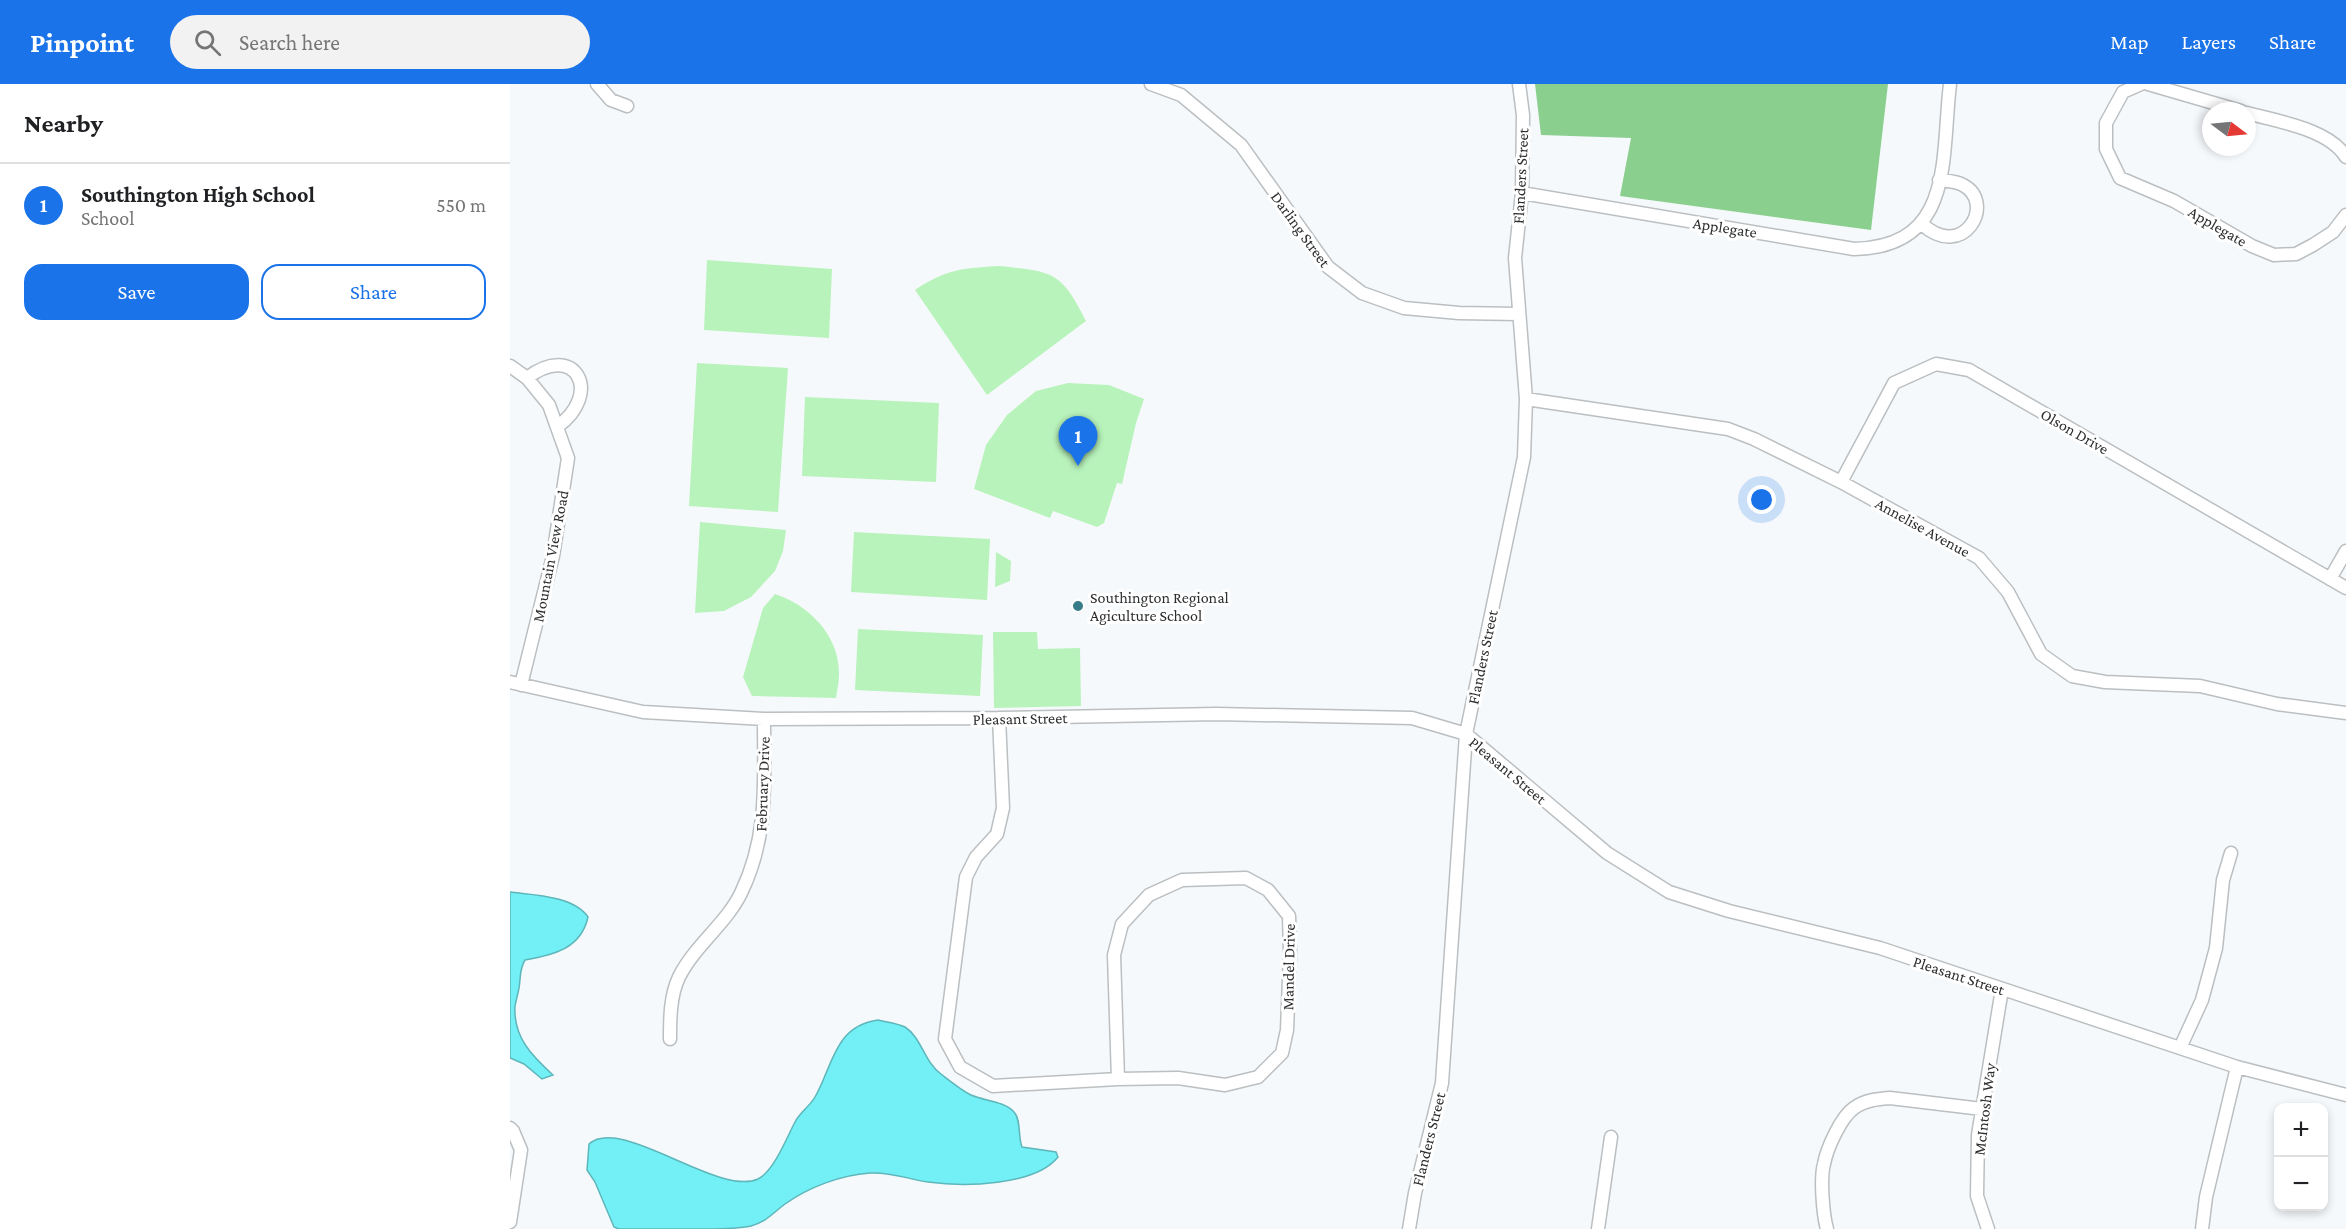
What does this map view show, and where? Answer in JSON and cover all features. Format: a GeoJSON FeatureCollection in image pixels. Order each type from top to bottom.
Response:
{"type":"FeatureCollection","features":[{"type":"Feature","properties":{"kind":"street"},"geometry":{"type":"LineString","coordinates":[[597,84],[610,99],[627,106]]}},
{"type":"Feature","properties":{"kind":"street","name":"Darling Street"},"geometry":{"type":"LineString","coordinates":[[1151,84],[1181,95],[1241,145],[1328,267],[1362,293],[1404,308],[1519,314]]}},
{"type":"Feature","properties":{"kind":"street","name":"Flanders Street"},"geometry":{"type":"LineString","coordinates":[[1409,1229],[1415,1193],[1442,1083],[1466,734],[1524,457],[1526,399],[1515,258],[1522,193],[1523,115],[1518,84]]}},
{"type":"Feature","properties":{"kind":"street","name":"Applegate"},"geometry":{"type":"LineString","coordinates":[[1522,193],[1854,249],[1876,248],[1895,242],[1922,224],[1934,204],[1940,180],[1950,84]]}},
{"type":"Feature","properties":{"kind":"street","name":"Applegate"},"geometry":{"type":"LineString","coordinates":[[2141,84],[2123,92],[2106,123],[2106,149],[2120,178],[2174,201],[2252,246],[2274,255],[2296,254],[2313,245],[2333,232],[2346,215]]}},
{"type":"Feature","properties":{"kind":"street"},"geometry":{"type":"LineString","coordinates":[[2148,84],[2210,102]]}},
{"type":"Feature","properties":{"kind":"street"},"geometry":{"type":"LineString","coordinates":[[2256,116],[2314,132],[2343,152],[2346,157]]}},
{"type":"Feature","properties":{"kind":"street"},"geometry":{"type":"LineString","coordinates":[[1922,224],[1936,234],[1948,238],[1963,233],[1974,222],[1976,202],[1970,190],[1954,182],[1940,180]]}},
{"type":"Feature","properties":{"kind":"street","name":"Olson Drive"},"geometry":{"type":"LineString","coordinates":[[1841,482],[1894,383],[1936,364],[1969,370],[2346,588]]}},
{"type":"Feature","properties":{"kind":"street","name":"Mountain View Road"},"geometry":{"type":"LineString","coordinates":[[510,366],[527,378],[549,405],[568,458],[555,547],[515,684]]}},
{"type":"Feature","properties":{"kind":"street"},"geometry":{"type":"LineString","coordinates":[[527,378],[547,366],[566,367],[574,372],[581,383],[580,400],[569,418],[557,427]]}},
{"type":"Feature","properties":{"kind":"street","name":"Annelise Avenue"},"geometry":{"type":"LineString","coordinates":[[1526,399],[1728,429],[1754,439],[1841,482],[1979,558],[2008,591],[2042,654],[2072,676],[2105,682],[2200,686],[2277,704],[2346,713]]}},
{"type":"Feature","properties":{"kind":"street"},"geometry":{"type":"LineString","coordinates":[[2330,579],[2346,551]]}},
{"type":"Feature","properties":{"kind":"street","name":"Pleasant Street"},"geometry":{"type":"LineString","coordinates":[[515,684],[643,712],[764,718],[999,718],[1216,714],[1412,718],[1466,734],[1607,853],[1669,892],[1729,911],[1880,948],[2236,1067],[2346,1095]]}},
{"type":"Feature","properties":{"kind":"street","name":"February Drive"},"geometry":{"type":"LineString","coordinates":[[670,1040],[670,1015],[678,978],[691,958],[728,915],[741,894],[757,851],[763,828],[764,718]]}},
{"type":"Feature","properties":{"kind":"street","name":"Mandel Drive"},"geometry":{"type":"LineString","coordinates":[[999,718],[1003,808],[997,834],[976,857],[966,877],[945,1039],[960,1067],[993,1086],[1178,1078],[1225,1085],[1258,1077],[1282,1053],[1287,1029],[1289,916],[1268,890],[1246,878],[1182,880],[1149,895],[1122,924],[1114,955],[1118,1079]]}},
{"type":"Feature","properties":{"kind":"street"},"geometry":{"type":"LineString","coordinates":[[2180,1048],[2202,1000],[2216,948],[2223,880],[2231,853]]}},
{"type":"Feature","properties":{"kind":"street","name":"McIntosh Way"},"geometry":{"type":"LineString","coordinates":[[1988,1229],[1977,1196],[1978,1135],[2002,989]]}},
{"type":"Feature","properties":{"kind":"street"},"geometry":{"type":"LineString","coordinates":[[2202,1229],[2206,1197],[2236,1067]]}},
{"type":"Feature","properties":{"kind":"street"},"geometry":{"type":"LineString","coordinates":[[1827,1229],[1824,1218],[1823,1165],[1840,1124],[1854,1108],[1876,1099],[1890,1098],[1982,1109]]}},
{"type":"Feature","properties":{"kind":"street"},"geometry":{"type":"LineString","coordinates":[[510,1128],[521,1150],[510,1222]]}},
{"type":"Feature","properties":{"kind":"street"},"geometry":{"type":"LineString","coordinates":[[1598,1229],[1611,1137]]}},
{"type":"Feature","properties":{"kind":"green space"},"geometry":{"type":"Polygon","coordinates":[[[1535,84],[1888,84],[1871,230],[1620,196],[1631,138],[1541,135],[1535,84]]]}},
{"type":"Feature","properties":{"kind":"green space"},"geometry":{"type":"Polygon","coordinates":[[[707,260],[832,269],[829,338],[704,330],[707,260]]]}},
{"type":"Feature","properties":{"kind":"green space"},"geometry":{"type":"Polygon","coordinates":[[[1000,266],[1032,270],[1054,277],[1069,292],[1086,321],[987,395],[915,290],[936,278],[955,271],[1000,266]]]}},
{"type":"Feature","properties":{"kind":"green space"},"geometry":{"type":"Polygon","coordinates":[[[697,363],[788,368],[778,512],[689,506],[697,363]]]}},
{"type":"Feature","properties":{"kind":"green space"},"geometry":{"type":"Polygon","coordinates":[[[1068,383],[1109,385],[1144,399],[1122,484],[1117,483],[1104,523],[1097,527],[1053,511],[1050,518],[974,489],[986,445],[1007,415],[1036,391],[1068,383]]]}},
{"type":"Feature","properties":{"kind":"green space"},"geometry":{"type":"Polygon","coordinates":[[[805,397],[939,403],[936,482],[802,476],[805,397]]]}},
{"type":"Feature","properties":{"kind":"green space"},"geometry":{"type":"Polygon","coordinates":[[[700,522],[786,530],[783,551],[775,571],[751,597],[724,611],[695,613],[700,522]]]}},
{"type":"Feature","properties":{"kind":"green space"},"geometry":{"type":"Polygon","coordinates":[[[854,532],[990,539],[987,600],[851,592],[854,532]]]}},
{"type":"Feature","properties":{"kind":"green space"},"geometry":{"type":"Polygon","coordinates":[[[996,552],[1011,561],[1010,581],[995,587],[996,552]]]}},
{"type":"Feature","properties":{"kind":"green space"},"geometry":{"type":"Polygon","coordinates":[[[775,594],[788,599],[810,614],[828,635],[838,661],[839,678],[836,698],[752,696],[743,677],[763,608],[775,594]]]}},
{"type":"Feature","properties":{"kind":"green space"},"geometry":{"type":"Polygon","coordinates":[[[858,629],[983,635],[980,696],[855,690],[858,629]]]}},
{"type":"Feature","properties":{"kind":"green space"},"geometry":{"type":"Polygon","coordinates":[[[993,632],[1037,632],[1038,649],[1080,648],[1081,706],[994,708],[993,632]]]}},
{"type":"Feature","properties":{"kind":"water"},"geometry":{"type":"Polygon","coordinates":[[[510,892],[563,901],[582,910],[588,917],[579,937],[572,943],[555,953],[525,960],[522,967],[515,1017],[525,1045],[553,1075],[542,1079],[524,1064],[510,1058],[510,892]]]}},
{"type":"Feature","properties":{"kind":"water"},"geometry":{"type":"Polygon","coordinates":[[[878,1020],[905,1027],[911,1032],[935,1069],[959,1088],[976,1097],[1010,1108],[1018,1119],[1022,1147],[1056,1152],[1058,1157],[1047,1167],[1033,1174],[1016,1179],[978,1184],[943,1184],[878,1173],[848,1176],[804,1192],[765,1220],[746,1227],[619,1229],[614,1227],[595,1182],[587,1170],[589,1144],[604,1138],[623,1140],[719,1177],[741,1181],[758,1179],[775,1161],[797,1118],[815,1097],[843,1039],[863,1024],[878,1020]]]}},
{"type":"Feature","properties":{"kind":"place","name":"Southington High School"},"geometry":{"type":"Point","coordinates":[1078,466]}},
{"type":"Feature","properties":{"kind":"place","name":"Southington Regional Agiculture School"},"geometry":{"type":"Point","coordinates":[1078,606]}}]}
